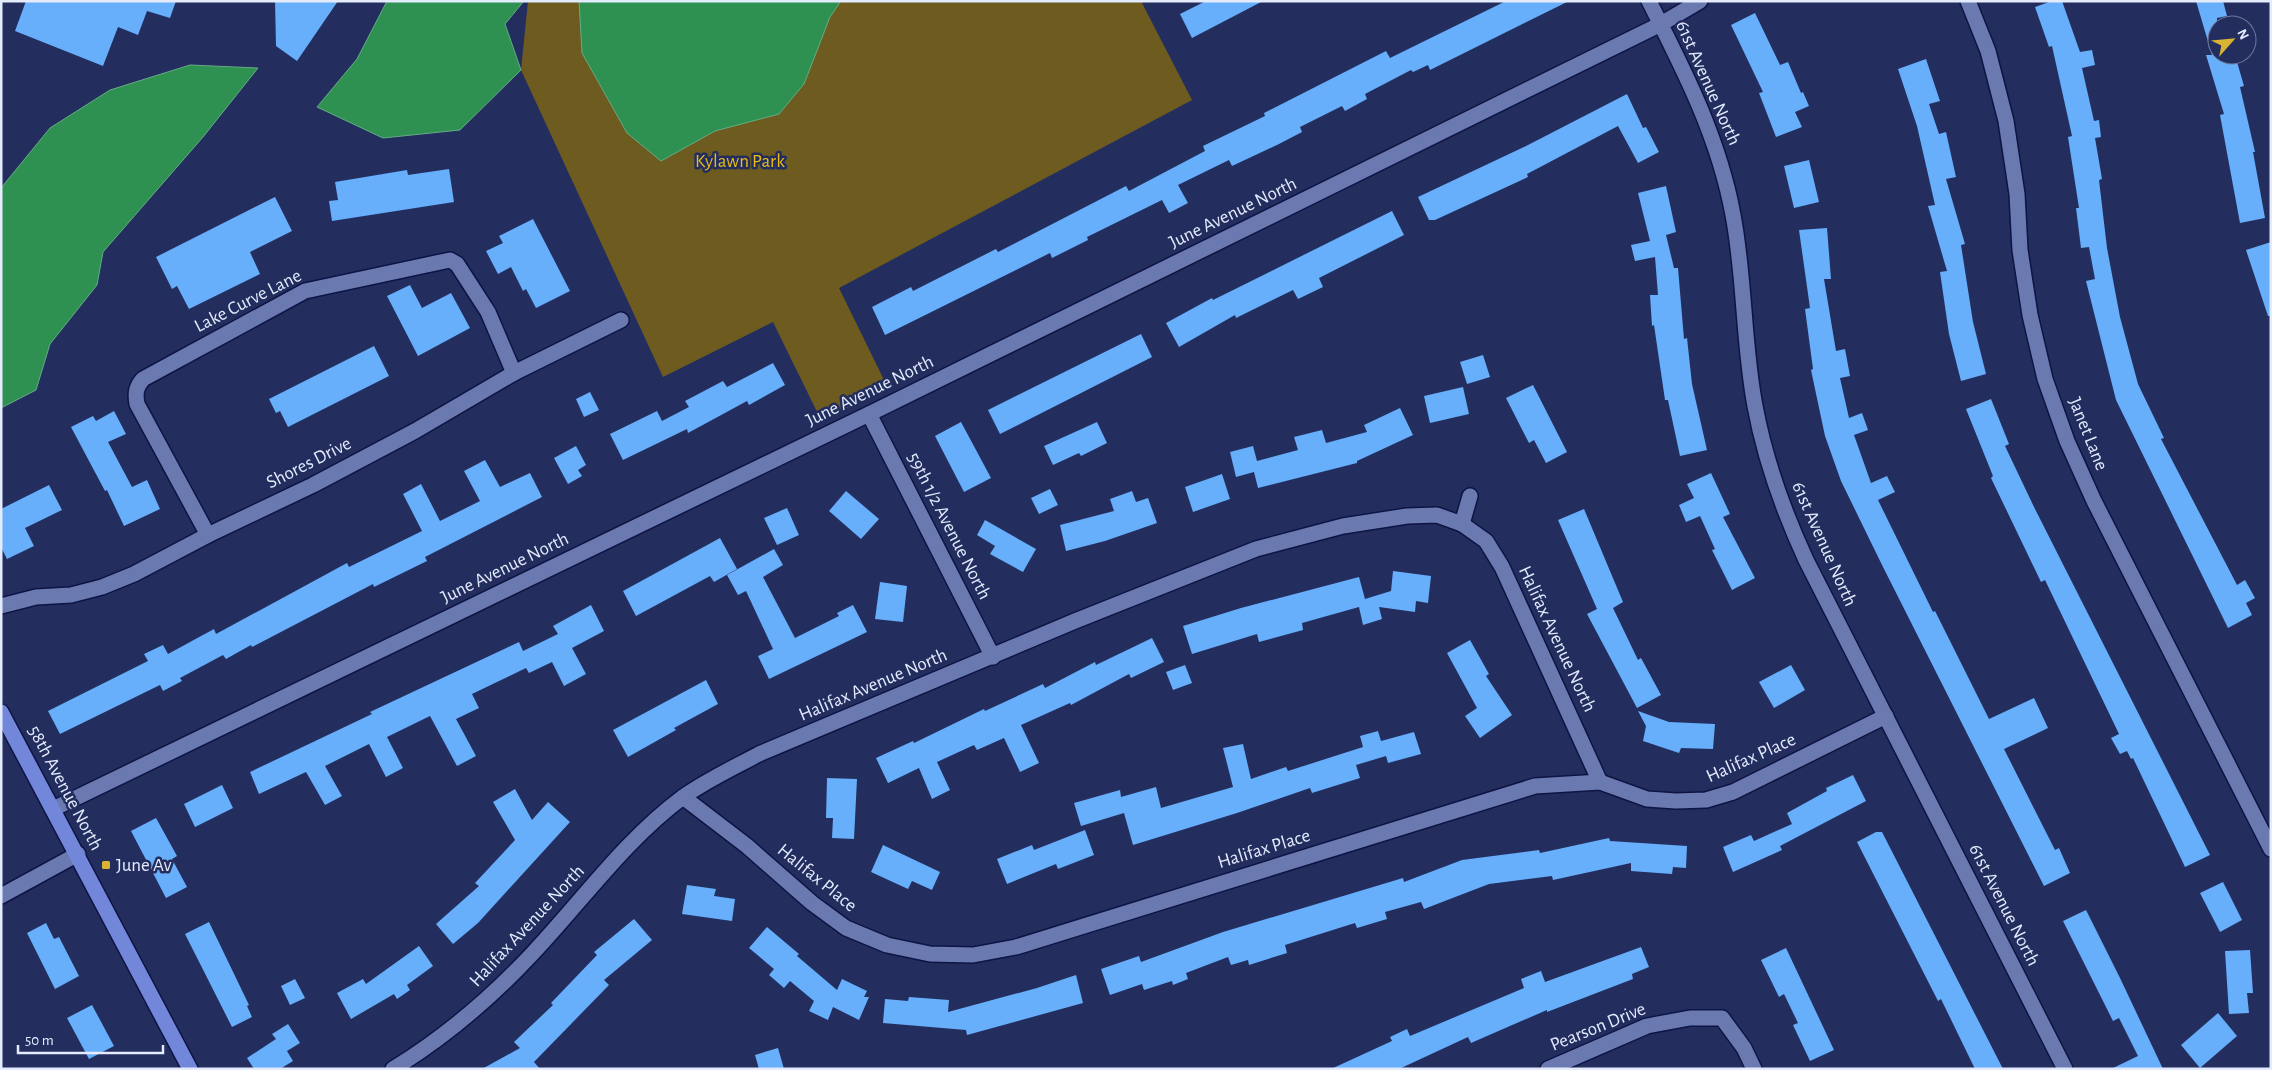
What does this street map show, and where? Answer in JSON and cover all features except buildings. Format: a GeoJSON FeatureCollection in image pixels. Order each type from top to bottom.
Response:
{"type":"FeatureCollection","features":[{"type":"Feature","properties":{"kind":"main road","name":"58th Avenue North"},"geometry":{"type":"LineString","coordinates":[[1,712],[78,854],[190,1069]]}},
{"type":"Feature","properties":{"kind":"street","name":"61st Avenue North"},"geometry":{"type":"LineString","coordinates":[[1649,1],[1703,112],[1721,163],[1733,215],[1755,405],[1766,457],[1783,509],[1806,560],[2065,1069]]}},
{"type":"Feature","properties":{"kind":"street","name":"June Avenue North"},"geometry":{"type":"LineString","coordinates":[[53,809],[869,414],[1661,24],[1700,1]]}},
{"type":"Feature","properties":{"kind":"street","name":"Janet Lane"},"geometry":{"type":"LineString","coordinates":[[1968,1],[1988,50],[2006,121],[2016,194],[2020,250],[2030,315],[2045,380],[2067,441],[2094,501],[2271,849]]}},
{"type":"Feature","properties":{"kind":"street","name":"Lake Curve Lane"},"geometry":{"type":"LineString","coordinates":[[208,535],[137,404],[135,395],[137,386],[143,379],[305,291],[450,260],[457,264],[488,312],[514,373]]}},
{"type":"Feature","properties":{"kind":"street","name":"Shores Drive"},"geometry":{"type":"LineString","coordinates":[[1,606],[36,597],[71,595],[102,587],[134,574],[208,535],[347,467],[415,431],[514,373],[621,320]]}},
{"type":"Feature","properties":{"kind":"street","name":"59th 1/2 Avenue North"},"geometry":{"type":"LineString","coordinates":[[869,414],[993,657]]}},
{"type":"Feature","properties":{"kind":"street"},"geometry":{"type":"LineString","coordinates":[[1462,524],[1470,496]]}},
{"type":"Feature","properties":{"kind":"street","name":"Halifax Avenue North"},"geometry":{"type":"LineString","coordinates":[[393,1069],[424,1050],[481,1006],[532,954],[624,850],[684,797],[709,780],[759,754],[993,657],[1074,621],[1256,549],[1343,526],[1407,516],[1437,515],[1462,524],[1486,541],[1502,567],[1600,782]]}},
{"type":"Feature","properties":{"kind":"street","name":"Halifax Place"},"geometry":{"type":"LineString","coordinates":[[684,797],[747,846],[812,903],[846,928],[886,945],[930,954],[973,955],[1016,947],[1535,786],[1600,782],[1647,798],[1676,801],[1706,800],[1733,792],[1886,716]]}},
{"type":"Feature","properties":{"kind":"street"},"geometry":{"type":"LineString","coordinates":[[1,896],[78,854]]}},
{"type":"Feature","properties":{"kind":"street","name":"Pearson Drive"},"geometry":{"type":"LineString","coordinates":[[1548,1069],[1647,1026],[1690,1018],[1722,1018],[1744,1048],[1754,1069]]}},
{"type":"Feature","properties":{"kind":"green space","name":"Kylawn Park"},"geometry":{"type":"Polygon","coordinates":[[[528,1],[1145,1],[1142,3],[1192,100],[839,288],[887,386],[822,422],[773,322],[663,377],[521,70],[528,1]]]}},
{"type":"Feature","properties":{"kind":"shaded area"},"geometry":{"type":"Polygon","coordinates":[[[387,1],[524,1],[505,24],[521,70],[460,130],[383,138],[317,107],[357,59],[387,1]]]}},
{"type":"Feature","properties":{"kind":"shaded area"},"geometry":{"type":"Polygon","coordinates":[[[579,1],[841,1],[830,17],[804,84],[779,114],[715,131],[661,161],[627,133],[582,53],[579,1]]]}},
{"type":"Feature","properties":{"kind":"shaded area"},"geometry":{"type":"Polygon","coordinates":[[[190,65],[258,68],[203,137],[103,252],[97,285],[50,344],[36,390],[1,408],[1,188],[50,128],[110,90],[190,65]]]}},
{"type":"Feature","properties":{"kind":"place","name":"June Av"},"geometry":{"type":"Point","coordinates":[106,865]}}]}
